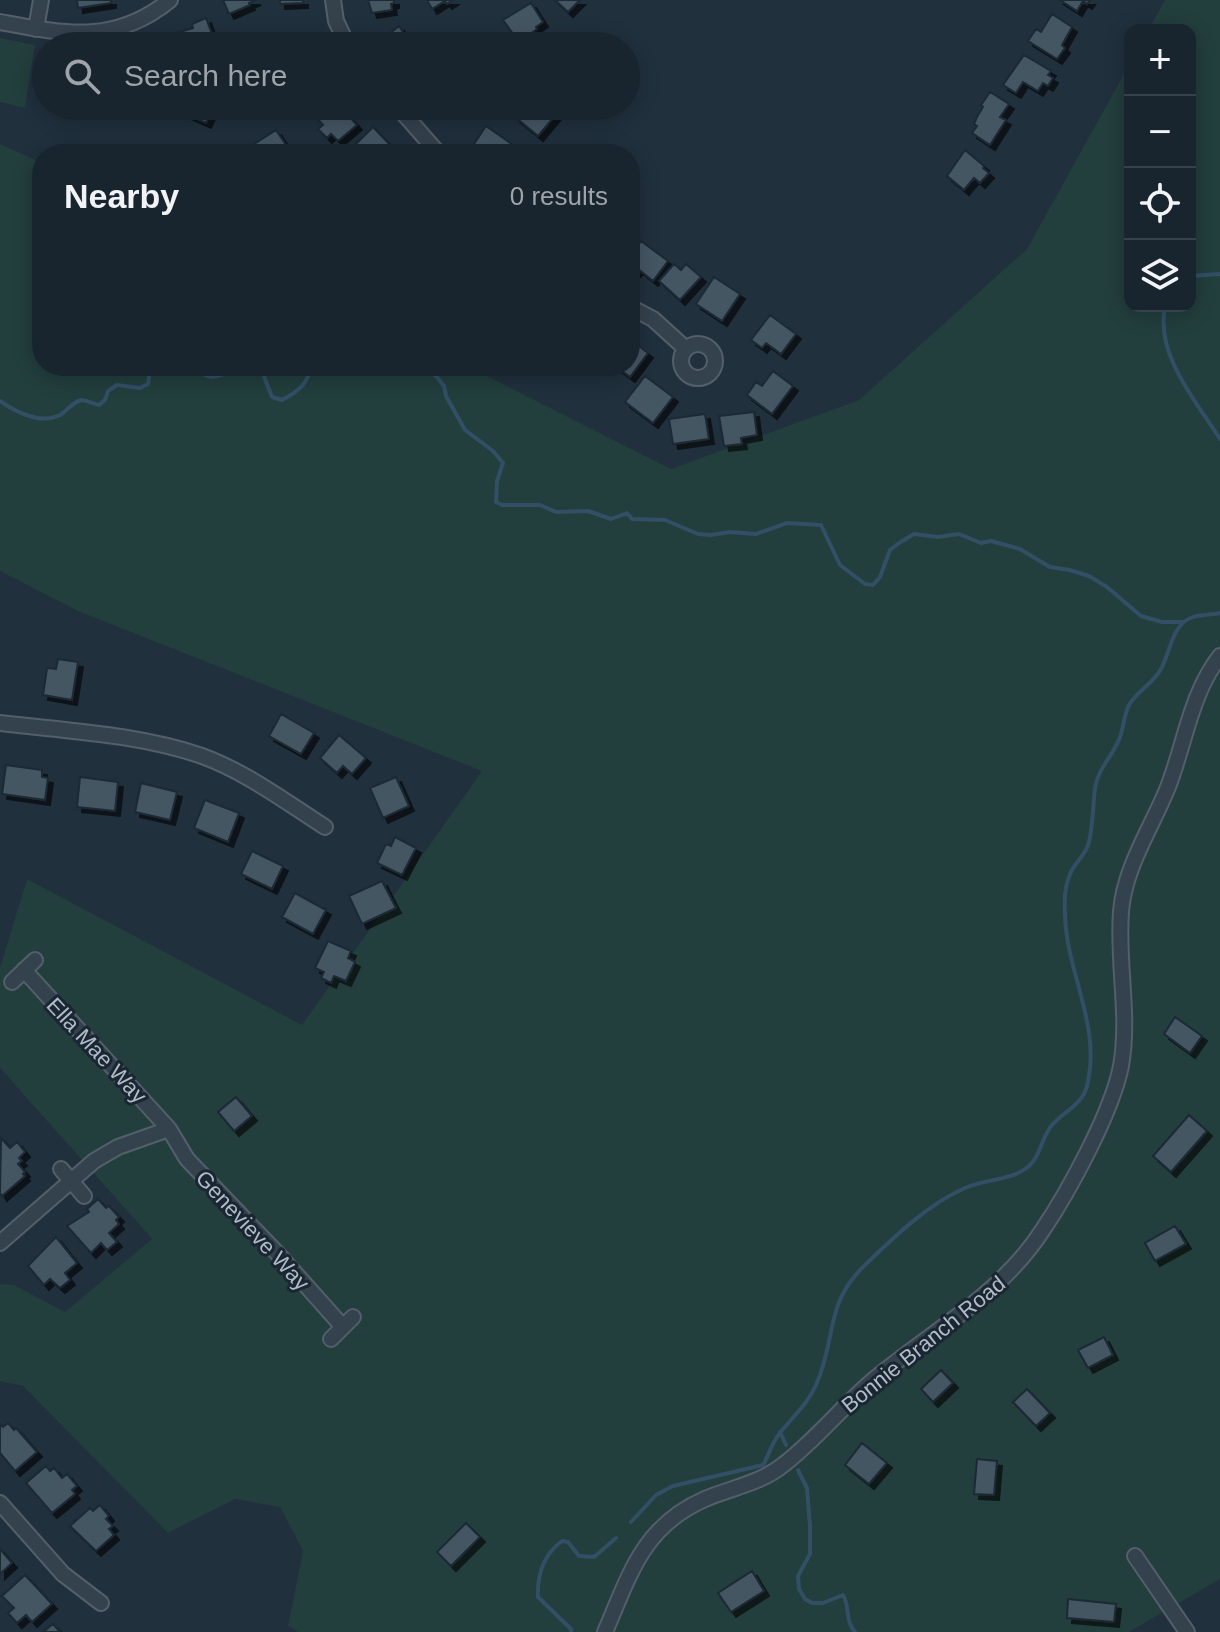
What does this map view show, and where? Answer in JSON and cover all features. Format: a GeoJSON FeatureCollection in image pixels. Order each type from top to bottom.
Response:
{"type":"FeatureCollection","features":[{"type":"Feature","properties":{"kind":"street"},"geometry":{"type":"LineString","coordinates":[[36,29],[41,0]]}},
{"type":"Feature","properties":{"kind":"street"},"geometry":{"type":"LineString","coordinates":[[93,32],[135,23],[170,0]]}},
{"type":"Feature","properties":{"kind":"street"},"geometry":{"type":"LineString","coordinates":[[333,0],[341,32]]}},
{"type":"Feature","properties":{"kind":"street"},"geometry":{"type":"LineString","coordinates":[[0,22],[53,32]]}},
{"type":"Feature","properties":{"kind":"street"},"geometry":{"type":"LineString","coordinates":[[409,120],[430,144]]}},
{"type":"Feature","properties":{"kind":"street"},"geometry":{"type":"LineString","coordinates":[[640,312],[653,319],[686,349]]}},
{"type":"Feature","properties":{"kind":"street","name":"Bonnie Branch Road"},"geometry":{"type":"LineString","coordinates":[[605,1632],[647,1542],[663,1524],[705,1499],[781,1467],[877,1377],[997,1286],[1020,1262],[1043,1230],[1079,1167],[1116,1085],[1124,1047],[1120,936],[1125,888],[1169,786],[1194,707],[1220,656]]}},
{"type":"Feature","properties":{"kind":"street"},"geometry":{"type":"LineString","coordinates":[[0,723],[138,740],[204,757],[268,790],[325,827]]}},
{"type":"Feature","properties":{"kind":"street","name":"Ella Mae Way"},"geometry":{"type":"LineString","coordinates":[[12,982],[29,965],[169,1129]]}},
{"type":"Feature","properties":{"kind":"street"},"geometry":{"type":"LineString","coordinates":[[0,1243],[94,1161],[118,1147],[169,1129]]}},
{"type":"Feature","properties":{"kind":"street","name":"Genevieve Way"},"geometry":{"type":"LineString","coordinates":[[169,1129],[187,1159],[348,1322],[331,1339]]}},
{"type":"Feature","properties":{"kind":"street"},"geometry":{"type":"LineString","coordinates":[[61,1169],[84,1196]]}},
{"type":"Feature","properties":{"kind":"street"},"geometry":{"type":"LineString","coordinates":[[0,1503],[63,1574],[101,1603]]}},
{"type":"Feature","properties":{"kind":"street"},"geometry":{"type":"LineString","coordinates":[[1135,1556],[1187,1632]]}},
{"type":"Feature","properties":{"kind":"green space"},"geometry":{"type":"Polygon","coordinates":[[[1165,0],[1220,0],[1220,1579],[1129,1632],[298,1632],[288,1626],[303,1551],[280,1507],[235,1499],[168,1533],[23,1386],[0,1381],[0,1284],[14,1285],[65,1312],[152,1239],[0,1068],[0,968],[27,879],[302,1025],[482,771],[78,611],[0,571],[0,144],[32,158],[32,376],[487,376],[671,469],[859,400],[1027,249],[1124,74],[1124,312],[1196,312],[1196,24],[1151,24],[1165,0]]]}},
{"type":"Feature","properties":{"kind":"green space"},"geometry":{"type":"Polygon","coordinates":[[[0,38],[32,44],[25,108],[0,102],[0,38]]]}},
{"type":"Feature","properties":{"kind":"building"},"geometry":{"type":"Polygon","coordinates":[[[77,0],[111,0],[111,3],[78,8],[77,0]]]}},
{"type":"Feature","properties":{"kind":"building"},"geometry":{"type":"Polygon","coordinates":[[[223,0],[256,0],[229,14],[223,0]]]}},
{"type":"Feature","properties":{"kind":"building"},"geometry":{"type":"Polygon","coordinates":[[[280,0],[303,0],[303,3],[280,4],[280,0]]]}},
{"type":"Feature","properties":{"kind":"building"},"geometry":{"type":"Polygon","coordinates":[[[368,0],[394,0],[394,3],[391,4],[392,10],[372,13],[368,0]]]}},
{"type":"Feature","properties":{"kind":"building"},"geometry":{"type":"Polygon","coordinates":[[[427,0],[453,0],[432,9],[427,0]]]}},
{"type":"Feature","properties":{"kind":"building"},"geometry":{"type":"Polygon","coordinates":[[[555,0],[580,0],[568,12],[555,0]]]}},
{"type":"Feature","properties":{"kind":"building"},"geometry":{"type":"Polygon","coordinates":[[[1060,0],[1090,0],[1087,4],[1083,1],[1077,11],[1060,0]]]}},
{"type":"Feature","properties":{"kind":"building"},"geometry":{"type":"Polygon","coordinates":[[[531,3],[543,22],[533,32],[512,32],[503,20],[531,3]]]}},
{"type":"Feature","properties":{"kind":"building"},"geometry":{"type":"Polygon","coordinates":[[[1052,14],[1072,27],[1062,45],[1065,48],[1057,59],[1028,41],[1036,29],[1041,32],[1052,14]]]}},
{"type":"Feature","properties":{"kind":"building"},"geometry":{"type":"Polygon","coordinates":[[[206,18],[211,32],[179,32],[193,28],[192,24],[206,18]]]}},
{"type":"Feature","properties":{"kind":"building"},"geometry":{"type":"Polygon","coordinates":[[[1024,55],[1051,71],[1048,75],[1053,78],[1048,86],[1043,83],[1038,91],[1023,82],[1016,93],[1003,85],[1024,55]]]}},
{"type":"Feature","properties":{"kind":"building"},"geometry":{"type":"Polygon","coordinates":[[[990,92],[1009,104],[1000,117],[1006,120],[990,145],[972,133],[977,126],[974,124],[983,107],[981,105],[990,92]]]}},
{"type":"Feature","properties":{"kind":"building"},"geometry":{"type":"Polygon","coordinates":[[[319,120],[353,120],[357,125],[338,141],[331,134],[327,138],[318,129],[323,125],[319,120]]]}},
{"type":"Feature","properties":{"kind":"building"},"geometry":{"type":"Polygon","coordinates":[[[519,120],[552,120],[538,136],[519,120]]]}},
{"type":"Feature","properties":{"kind":"building"},"geometry":{"type":"Polygon","coordinates":[[[486,126],[512,144],[474,144],[486,126]]]}},
{"type":"Feature","properties":{"kind":"building"},"geometry":{"type":"Polygon","coordinates":[[[373,127],[389,144],[356,144],[373,127]]]}},
{"type":"Feature","properties":{"kind":"building"},"geometry":{"type":"Polygon","coordinates":[[[276,130],[285,144],[254,144],[276,130]]]}},
{"type":"Feature","properties":{"kind":"building"},"geometry":{"type":"Polygon","coordinates":[[[965,150],[989,173],[980,183],[974,178],[964,190],[947,176],[965,150]]]}},
{"type":"Feature","properties":{"kind":"building"},"geometry":{"type":"Polygon","coordinates":[[[640,242],[668,261],[653,281],[640,271],[640,242]]]}},
{"type":"Feature","properties":{"kind":"building"},"geometry":{"type":"Polygon","coordinates":[[[674,264],[681,270],[686,264],[701,277],[680,300],[659,281],[674,264]]]}},
{"type":"Feature","properties":{"kind":"building"},"geometry":{"type":"Polygon","coordinates":[[[714,277],[740,294],[722,321],[696,304],[714,277]]]}},
{"type":"Feature","properties":{"kind":"building"},"geometry":{"type":"Polygon","coordinates":[[[770,315],[796,334],[781,354],[766,343],[762,348],[751,340],[770,315]]]}},
{"type":"Feature","properties":{"kind":"building"},"geometry":{"type":"Polygon","coordinates":[[[640,347],[648,353],[640,364],[640,347]]]}},
{"type":"Feature","properties":{"kind":"building"},"geometry":{"type":"Polygon","coordinates":[[[773,371],[793,386],[772,414],[747,395],[756,382],[762,386],[773,371]]]}},
{"type":"Feature","properties":{"kind":"building"},"geometry":{"type":"Polygon","coordinates":[[[645,376],[673,397],[653,423],[625,402],[645,376]]]}},
{"type":"Feature","properties":{"kind":"building"},"geometry":{"type":"Polygon","coordinates":[[[754,412],[757,435],[741,438],[742,444],[724,446],[719,416],[754,412]]]}},
{"type":"Feature","properties":{"kind":"building"},"geometry":{"type":"Polygon","coordinates":[[[705,414],[709,439],[673,444],[669,419],[705,414]]]}},
{"type":"Feature","properties":{"kind":"building"},"geometry":{"type":"Polygon","coordinates":[[[58,659],[78,662],[72,700],[43,695],[47,668],[56,669],[58,659]]]}},
{"type":"Feature","properties":{"kind":"building"},"geometry":{"type":"Polygon","coordinates":[[[281,714],[314,733],[301,754],[269,736],[281,714]]]}},
{"type":"Feature","properties":{"kind":"building"},"geometry":{"type":"Polygon","coordinates":[[[339,735],[366,758],[352,774],[343,766],[337,773],[320,758],[339,735]]]}},
{"type":"Feature","properties":{"kind":"building"},"geometry":{"type":"Polygon","coordinates":[[[6,765],[42,770],[42,777],[48,778],[45,800],[2,794],[6,765]]]}},
{"type":"Feature","properties":{"kind":"building"},"geometry":{"type":"Polygon","coordinates":[[[80,777],[118,782],[115,811],[77,807],[80,777]]]}},
{"type":"Feature","properties":{"kind":"building"},"geometry":{"type":"Polygon","coordinates":[[[396,777],[409,806],[383,818],[370,788],[396,777]]]}},
{"type":"Feature","properties":{"kind":"building"},"geometry":{"type":"Polygon","coordinates":[[[141,783],[177,792],[170,820],[135,812],[141,783]]]}},
{"type":"Feature","properties":{"kind":"building"},"geometry":{"type":"Polygon","coordinates":[[[205,800],[239,813],[228,842],[194,828],[205,800]]]}},
{"type":"Feature","properties":{"kind":"building"},"geometry":{"type":"Polygon","coordinates":[[[395,837],[416,848],[402,875],[377,863],[386,844],[391,846],[395,837]]]}},
{"type":"Feature","properties":{"kind":"building"},"geometry":{"type":"Polygon","coordinates":[[[252,851],[283,866],[272,889],[241,874],[252,851]]]}},
{"type":"Feature","properties":{"kind":"building"},"geometry":{"type":"Polygon","coordinates":[[[382,881],[396,908],[362,924],[349,896],[382,881]]]}},
{"type":"Feature","properties":{"kind":"building"},"geometry":{"type":"Polygon","coordinates":[[[295,893],[326,910],[313,934],[282,917],[295,893]]]}},
{"type":"Feature","properties":{"kind":"building"},"geometry":{"type":"Polygon","coordinates":[[[328,941],[351,951],[348,958],[355,962],[346,981],[334,976],[331,983],[321,978],[324,972],[315,968],[328,941]]]}},
{"type":"Feature","properties":{"kind":"building"},"geometry":{"type":"Polygon","coordinates":[[[1175,1017],[1202,1036],[1190,1053],[1164,1034],[1175,1017]]]}},
{"type":"Feature","properties":{"kind":"building"},"geometry":{"type":"Polygon","coordinates":[[[236,1097],[252,1116],[234,1131],[218,1112],[236,1097]]]}},
{"type":"Feature","properties":{"kind":"building"},"geometry":{"type":"Polygon","coordinates":[[[1189,1115],[1207,1131],[1171,1172],[1153,1156],[1189,1115]]]}},
{"type":"Feature","properties":{"kind":"building"},"geometry":{"type":"Polygon","coordinates":[[[1,1138],[10,1148],[17,1142],[25,1152],[18,1164],[25,1176],[2,1196],[0,1193],[1,1138]]]}},
{"type":"Feature","properties":{"kind":"building"},"geometry":{"type":"Polygon","coordinates":[[[98,1199],[119,1217],[116,1220],[119,1224],[109,1233],[117,1242],[107,1250],[101,1243],[91,1253],[67,1226],[89,1212],[87,1209],[98,1199]]]}},
{"type":"Feature","properties":{"kind":"building"},"geometry":{"type":"Polygon","coordinates":[[[1175,1226],[1186,1244],[1155,1261],[1145,1243],[1175,1226]]]}},
{"type":"Feature","properties":{"kind":"building"},"geometry":{"type":"Polygon","coordinates":[[[56,1237],[77,1263],[65,1273],[70,1280],[60,1288],[50,1279],[44,1285],[28,1266],[56,1237]]]}},
{"type":"Feature","properties":{"kind":"building"},"geometry":{"type":"Polygon","coordinates":[[[1104,1337],[1113,1355],[1088,1368],[1078,1350],[1104,1337]]]}},
{"type":"Feature","properties":{"kind":"building"},"geometry":{"type":"Polygon","coordinates":[[[941,1370],[953,1383],[933,1402],[921,1389],[941,1370]]]}},
{"type":"Feature","properties":{"kind":"building"},"geometry":{"type":"Polygon","coordinates":[[[1027,1389],[1050,1413],[1036,1426],[1013,1402],[1027,1389]]]}},
{"type":"Feature","properties":{"kind":"building"},"geometry":{"type":"Polygon","coordinates":[[[8,1423],[37,1452],[15,1471],[0,1453],[0,1424],[3,1427],[8,1423]]]}},
{"type":"Feature","properties":{"kind":"building"},"geometry":{"type":"Polygon","coordinates":[[[862,1443],[887,1463],[869,1484],[845,1465],[862,1443]]]}},
{"type":"Feature","properties":{"kind":"building"},"geometry":{"type":"Polygon","coordinates":[[[977,1459],[997,1461],[994,1495],[974,1494],[977,1459]]]}},
{"type":"Feature","properties":{"kind":"building"},"geometry":{"type":"Polygon","coordinates":[[[46,1466],[50,1471],[54,1468],[62,1478],[67,1474],[77,1486],[72,1490],[75,1494],[52,1513],[26,1483],[46,1466]]]}},
{"type":"Feature","properties":{"kind":"building"},"geometry":{"type":"Polygon","coordinates":[[[100,1505],[109,1516],[106,1519],[113,1526],[109,1529],[114,1535],[96,1551],[70,1526],[90,1508],[93,1511],[100,1505]]]}},
{"type":"Feature","properties":{"kind":"building"},"geometry":{"type":"Polygon","coordinates":[[[466,1523],[480,1537],[451,1566],[437,1552],[466,1523]]]}},
{"type":"Feature","properties":{"kind":"building"},"geometry":{"type":"Polygon","coordinates":[[[0,1549],[12,1563],[0,1574],[0,1549]]]}},
{"type":"Feature","properties":{"kind":"building"},"geometry":{"type":"Polygon","coordinates":[[[752,1571],[764,1591],[731,1612],[718,1593],[752,1571]]]}},
{"type":"Feature","properties":{"kind":"building"},"geometry":{"type":"Polygon","coordinates":[[[25,1575],[52,1604],[32,1622],[26,1615],[17,1623],[8,1613],[14,1608],[2,1596],[25,1575]]]}},
{"type":"Feature","properties":{"kind":"building"},"geometry":{"type":"Polygon","coordinates":[[[1068,1599],[1116,1604],[1114,1622],[1067,1618],[1068,1599]]]}},
{"type":"Feature","properties":{"kind":"building"},"geometry":{"type":"Polygon","coordinates":[[[53,1624],[60,1632],[43,1632],[53,1624]]]}},
{"type":"Feature","properties":{"kind":"waterway"},"geometry":{"type":"LineString","coordinates":[[1196,276],[1220,274]]}},
{"type":"Feature","properties":{"kind":"waterway"},"geometry":{"type":"LineString","coordinates":[[1165,312],[1166,342],[1172,360],[1189,393],[1220,439]]}},
{"type":"Feature","properties":{"kind":"waterway"},"geometry":{"type":"LineString","coordinates":[[0,401],[28,416],[52,418],[81,400],[99,405],[108,391],[117,385],[140,388],[148,384],[149,376]]}},
{"type":"Feature","properties":{"kind":"waterway"},"geometry":{"type":"LineString","coordinates":[[209,376],[216,376]]}},
{"type":"Feature","properties":{"kind":"waterway"},"geometry":{"type":"LineString","coordinates":[[264,376],[272,397],[282,400],[302,386],[308,376]]}},
{"type":"Feature","properties":{"kind":"waterway"},"geometry":{"type":"LineString","coordinates":[[436,376],[465,430],[493,451],[503,463],[497,481],[496,502],[502,505],[540,505],[556,512],[588,511],[611,519],[627,513],[632,519],[665,520],[698,534],[711,535],[730,532],[756,534],[787,523],[821,525],[840,565],[865,584],[873,585],[880,577],[890,550],[914,534],[938,537],[959,534],[981,543],[991,541],[1020,549],[1050,567],[1089,576],[1141,616],[1162,622],[1182,622]]}},
{"type":"Feature","properties":{"kind":"waterway"},"geometry":{"type":"LineString","coordinates":[[631,1522],[656,1495],[673,1486],[763,1465],[777,1437],[816,1385],[837,1308],[852,1279],[900,1233],[938,1203],[965,1188],[1013,1175],[1028,1167],[1036,1158],[1052,1125],[1085,1093],[1090,1042],[1067,936],[1067,882],[1088,847],[1097,780],[1119,741],[1129,705],[1158,674],[1181,625],[1194,617],[1220,613]]}},
{"type":"Feature","properties":{"kind":"waterway"},"geometry":{"type":"LineString","coordinates":[[780,1432],[786,1445]]}},
{"type":"Feature","properties":{"kind":"waterway"},"geometry":{"type":"LineString","coordinates":[[798,1470],[807,1488],[810,1526],[810,1554],[798,1576],[799,1589],[805,1599],[812,1603],[823,1603],[843,1595],[855,1632]]}},
{"type":"Feature","properties":{"kind":"waterway"},"geometry":{"type":"LineString","coordinates":[[571,1632],[538,1597],[542,1566],[550,1552],[562,1541],[568,1542],[579,1556],[594,1557],[616,1538]]}}]}
